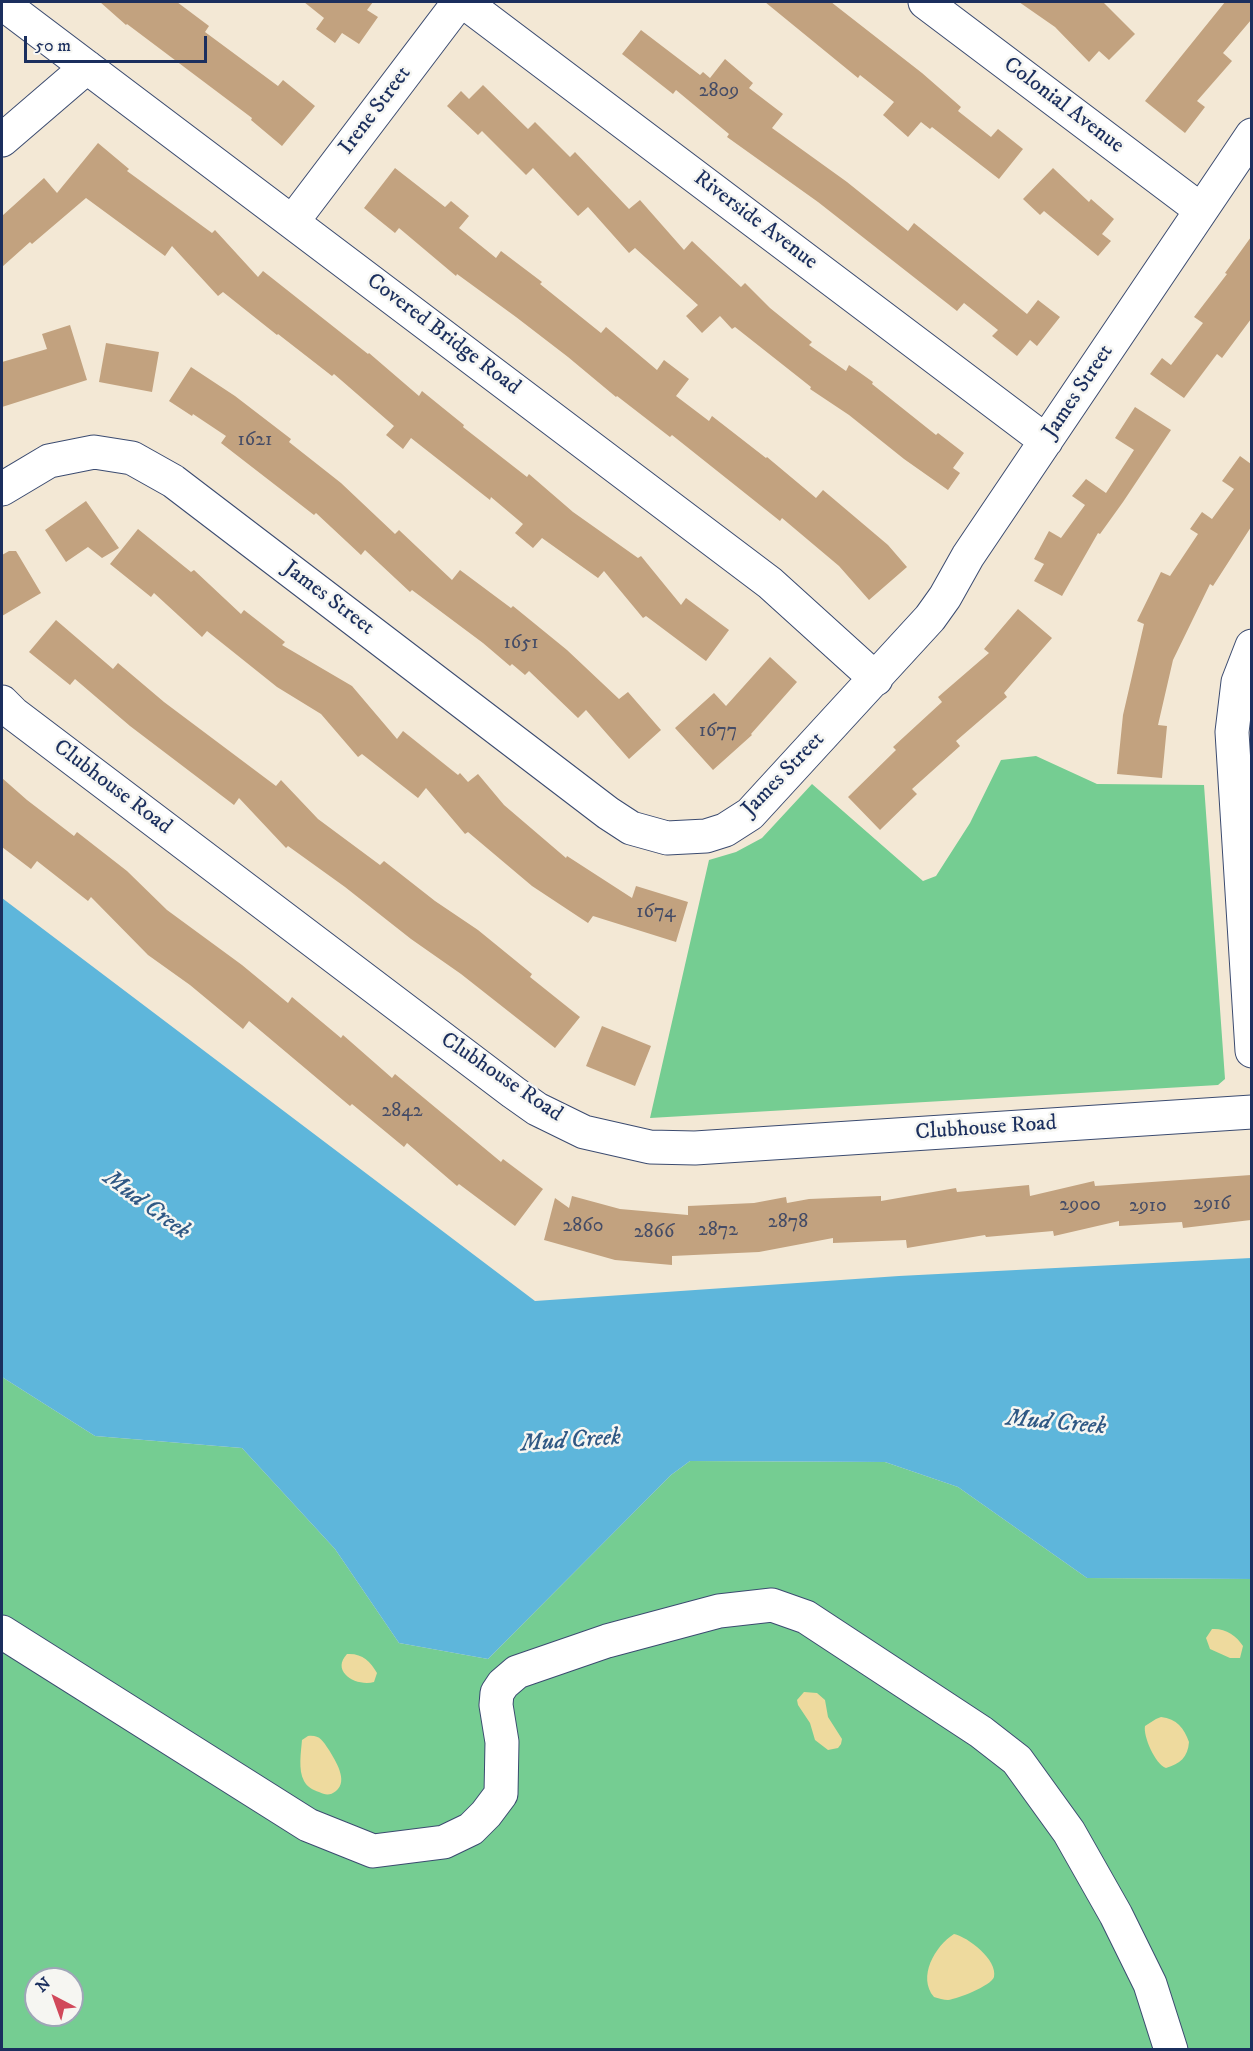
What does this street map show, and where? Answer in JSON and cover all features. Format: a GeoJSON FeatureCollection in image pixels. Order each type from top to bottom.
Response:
{"type":"FeatureCollection","features":[{"type":"Feature","properties":{"kind":"street","name":"Irene Street"},"geometry":{"type":"LineString","coordinates":[[293,221],[459,2]]}},
{"type":"Feature","properties":{"kind":"street","name":"Riverside Avenue"},"geometry":{"type":"LineString","coordinates":[[464,2],[1046,441]]}},
{"type":"Feature","properties":{"kind":"street","name":"Colonial Avenue"},"geometry":{"type":"LineString","coordinates":[[926,2],[1201,210]]}},
{"type":"Feature","properties":{"kind":"street","name":"Covered Bridge Road"},"geometry":{"type":"LineString","coordinates":[[2,3],[770,583],[876,679]]}},
{"type":"Feature","properties":{"kind":"street"},"geometry":{"type":"LineString","coordinates":[[2,140],[87,67]]}},
{"type":"Feature","properties":{"kind":"street","name":"James Street"},"geometry":{"type":"LineString","coordinates":[[2,489],[49,461],[94,452],[132,458],[173,481],[608,813],[631,828],[668,838],[705,836],[725,830],[750,814],[938,609],[968,556],[1251,135]]}},
{"type":"Feature","properties":{"kind":"street"},"geometry":{"type":"LineString","coordinates":[[1251,646],[1239,682],[1232,732],[1246,854],[1251,1051]]}},
{"type":"Feature","properties":{"kind":"street","name":"Clubhouse Road"},"geometry":{"type":"LineString","coordinates":[[2,702],[14,714],[513,1092],[537,1109],[584,1132],[650,1147],[695,1148],[1251,1112]]}},
{"type":"Feature","properties":{"kind":"street"},"geometry":{"type":"LineString","coordinates":[[2,1632],[308,1825],[373,1851],[444,1842],[471,1829],[486,1814],[501,1794],[502,1742],[496,1705],[497,1693],[503,1684],[517,1672],[607,1641],[719,1611],[772,1605],[806,1617],[992,1739],[1017,1760],[1069,1832],[1116,1915],[1150,1984],[1171,2049]]}},
{"type":"Feature","properties":{"kind":"green space"},"geometry":{"type":"Polygon","coordinates":[[[1036,756],[1097,784],[1204,785],[1225,1079],[1218,1085],[650,1118],[709,860],[736,852],[762,838],[812,784],[923,881],[936,876],[970,823],[1001,760],[1036,756]]]}},
{"type":"Feature","properties":{"kind":"green space"},"geometry":{"type":"Polygon","coordinates":[[[2,1377],[95,1436],[242,1448],[335,1549],[399,1643],[488,1659],[671,1475],[690,1461],[885,1462],[958,1487],[1087,1578],[1251,1579],[1251,2049],[2,2049],[2,1377]]]}},
{"type":"Feature","properties":{"kind":"sand"},"geometry":{"type":"Polygon","coordinates":[[[1212,1629],[1226,1631],[1237,1639],[1243,1646],[1240,1658],[1230,1658],[1210,1649],[1206,1638],[1212,1629]]]}},
{"type":"Feature","properties":{"kind":"sand"},"geometry":{"type":"Polygon","coordinates":[[[347,1654],[361,1656],[368,1661],[377,1673],[374,1682],[360,1682],[348,1677],[342,1667],[347,1654]]]}},
{"type":"Feature","properties":{"kind":"sand"},"geometry":{"type":"Polygon","coordinates":[[[804,1692],[817,1693],[825,1700],[828,1717],[842,1739],[838,1748],[828,1750],[815,1740],[810,1723],[798,1705],[797,1700],[804,1692]]]}},
{"type":"Feature","properties":{"kind":"sand"},"geometry":{"type":"Polygon","coordinates":[[[1161,1717],[1179,1725],[1189,1742],[1187,1752],[1182,1759],[1166,1768],[1154,1756],[1145,1731],[1145,1726],[1161,1717]]]}},
{"type":"Feature","properties":{"kind":"sand"},"geometry":{"type":"Polygon","coordinates":[[[308,1736],[320,1739],[337,1765],[341,1782],[340,1787],[332,1794],[325,1794],[308,1787],[302,1777],[300,1761],[302,1740],[308,1736]]]}},
{"type":"Feature","properties":{"kind":"sand"},"geometry":{"type":"Polygon","coordinates":[[[954,1934],[981,1950],[994,1970],[994,1977],[992,1981],[973,1992],[946,2000],[934,1997],[929,1989],[928,1971],[930,1962],[940,1946],[954,1934]]]}},
{"type":"Feature","properties":{"kind":"water","name":"Mud Creek"},"geometry":{"type":"Polygon","coordinates":[[[2,898],[535,1301],[899,1276],[1251,1258],[1251,1579],[1087,1578],[958,1487],[885,1462],[690,1461],[671,1475],[488,1659],[399,1643],[335,1549],[242,1448],[95,1436],[2,1377],[2,898]]]}},
{"type":"Feature","properties":{"kind":"building"},"geometry":{"type":"Polygon","coordinates":[[[100,2],[177,2],[209,26],[205,32],[278,86],[283,80],[315,106],[282,146],[251,120],[252,118],[126,25],[100,2]]]}},
{"type":"Feature","properties":{"kind":"building"},"geometry":{"type":"Polygon","coordinates":[[[304,2],[373,2],[367,10],[378,17],[359,44],[342,33],[335,43],[316,29],[324,18],[304,2]]]}},
{"type":"Feature","properties":{"kind":"building"},"geometry":{"type":"Polygon","coordinates":[[[765,2],[831,2],[922,73],[961,107],[958,111],[991,137],[998,129],[1023,149],[999,179],[932,127],[930,129],[921,122],[908,137],[883,115],[894,102],[860,75],[858,78],[765,2]]]}},
{"type":"Feature","properties":{"kind":"building"},"geometry":{"type":"Polygon","coordinates":[[[1019,2],[1103,2],[1135,34],[1109,60],[1099,51],[1089,62],[1055,27],[1019,2]]]}},
{"type":"Feature","properties":{"kind":"building"},"geometry":{"type":"Polygon","coordinates":[[[1225,2],[1251,2],[1251,20],[1223,53],[1232,61],[1197,101],[1205,107],[1185,133],[1145,101],[1225,2]]]}},
{"type":"Feature","properties":{"kind":"building"},"geometry":{"type":"Polygon","coordinates":[[[641,30],[700,75],[703,72],[710,78],[725,59],[753,83],[749,88],[783,114],[772,128],[847,182],[908,231],[914,223],[1027,314],[1038,300],[1060,317],[1037,346],[1030,340],[1017,356],[992,336],[998,330],[964,303],[957,311],[818,202],[727,137],[729,134],[676,90],[673,94],[622,54],[641,30]]]}},
{"type":"Feature","properties":{"kind":"building"},"geometry":{"type":"Polygon","coordinates":[[[483,85],[528,129],[535,122],[570,157],[575,152],[629,209],[640,200],[684,250],[692,241],[741,287],[745,283],[770,308],[812,342],[809,345],[846,371],[849,365],[873,382],[872,384],[936,435],[938,433],[964,453],[953,468],[960,473],[948,490],[904,459],[849,415],[810,389],[811,387],[735,327],[732,329],[720,316],[702,333],[686,316],[698,305],[635,248],[629,253],[588,207],[578,216],[533,168],[526,175],[482,131],[478,135],[447,106],[461,91],[469,99],[483,85]]]}},
{"type":"Feature","properties":{"kind":"building"},"geometry":{"type":"Polygon","coordinates":[[[98,143],[129,169],[127,171],[212,233],[215,230],[258,277],[263,271],[369,353],[419,396],[422,391],[464,425],[463,427],[527,477],[529,474],[573,512],[638,558],[641,556],[681,605],[686,598],[729,630],[706,661],[646,616],[643,618],[604,571],[598,578],[542,538],[533,548],[515,533],[523,524],[491,497],[490,500],[411,438],[403,449],[386,435],[394,426],[334,374],[332,376],[223,292],[218,296],[172,246],[165,256],[86,198],[2,267],[2,216],[44,178],[57,193],[98,143]]]}},
{"type":"Feature","properties":{"kind":"building"},"geometry":{"type":"Polygon","coordinates":[[[395,168],[445,207],[451,201],[469,216],[459,228],[496,258],[501,251],[542,282],[540,284],[601,333],[606,327],[657,370],[664,360],[689,379],[676,396],[709,421],[712,416],[767,457],[816,498],[823,490],[888,545],[907,567],[869,600],[839,566],[782,518],[780,521],[672,435],[670,437],[616,397],[516,317],[457,274],[456,276],[399,228],[395,233],[364,208],[395,168]]]}},
{"type":"Feature","properties":{"kind":"building"},"geometry":{"type":"Polygon","coordinates":[[[1053,168],[1089,202],[1091,199],[1114,219],[1102,234],[1111,241],[1098,256],[1044,211],[1040,215],[1023,199],[1053,168]]]}},
{"type":"Feature","properties":{"kind":"building"},"geometry":{"type":"Polygon","coordinates":[[[1251,237],[1251,319],[1222,358],[1217,354],[1184,398],[1150,374],[1162,358],[1171,365],[1203,323],[1194,317],[1227,274],[1225,273],[1251,237]]]}},
{"type":"Feature","properties":{"kind":"building"},"geometry":{"type":"Polygon","coordinates":[[[70,325],[87,380],[2,407],[2,362],[47,349],[42,334],[70,325]]]}},
{"type":"Feature","properties":{"kind":"building"},"geometry":{"type":"Polygon","coordinates":[[[106,343],[159,352],[152,392],[99,382],[106,343]]]}},
{"type":"Feature","properties":{"kind":"building"},"geometry":{"type":"Polygon","coordinates":[[[191,367],[235,396],[291,439],[289,442],[341,483],[395,534],[399,530],[452,580],[460,570],[511,608],[513,606],[567,650],[619,699],[628,692],[661,730],[629,759],[586,710],[578,718],[529,671],[525,675],[512,664],[510,666],[412,590],[410,592],[365,550],[361,555],[316,513],[314,515],[221,443],[226,436],[169,401],[191,367]]]}},
{"type":"Feature","properties":{"kind":"building"},"geometry":{"type":"Polygon","coordinates":[[[1135,407],[1171,430],[1123,502],[1100,534],[1098,533],[1062,596],[1034,581],[1044,564],[1034,559],[1049,531],[1061,538],[1085,505],[1072,496],[1086,479],[1106,493],[1134,450],[1115,438],[1135,407]]]}},
{"type":"Feature","properties":{"kind":"building"},"geometry":{"type":"Polygon","coordinates":[[[1240,456],[1251,464],[1251,527],[1213,586],[1210,584],[1173,660],[1158,725],[1167,726],[1162,778],[1117,774],[1123,715],[1144,624],[1137,621],[1161,572],[1170,576],[1198,534],[1190,529],[1202,512],[1212,519],[1234,489],[1222,481],[1240,456]]]}},
{"type":"Feature","properties":{"kind":"building"},"geometry":{"type":"Polygon","coordinates":[[[86,501],[119,548],[102,558],[88,547],[66,562],[45,530],[86,501]]]}},
{"type":"Feature","properties":{"kind":"building"},"geometry":{"type":"Polygon","coordinates":[[[138,529],[191,572],[194,570],[241,614],[244,610],[285,642],[282,645],[352,686],[397,739],[403,731],[458,775],[460,773],[468,782],[478,774],[504,805],[566,858],[567,856],[632,898],[636,886],[688,902],[676,942],[593,916],[588,923],[532,886],[468,832],[465,834],[426,788],[418,798],[362,754],[358,757],[321,714],[277,687],[207,631],[202,637],[154,593],[151,597],[110,564],[138,529]]]}},
{"type":"Feature","properties":{"kind":"building"},"geometry":{"type":"Polygon","coordinates":[[[9,551],[16,551],[41,593],[2,616],[2,555],[9,551]]]}},
{"type":"Feature","properties":{"kind":"building"},"geometry":{"type":"Polygon","coordinates":[[[1018,609],[1052,638],[1004,693],[1007,697],[956,741],[960,746],[912,789],[917,794],[880,830],[848,797],[896,750],[893,747],[942,702],[938,697],[989,653],[984,649],[1018,609]]]}},
{"type":"Feature","properties":{"kind":"building"},"geometry":{"type":"Polygon","coordinates":[[[56,620],[113,669],[118,663],[164,702],[276,786],[281,780],[318,819],[380,865],[384,861],[435,901],[478,930],[532,974],[530,977],[580,1017],[555,1048],[345,887],[288,846],[286,848],[239,798],[234,805],[130,726],[75,679],[70,685],[29,652],[56,620]]]}},
{"type":"Feature","properties":{"kind":"building"},"geometry":{"type":"Polygon","coordinates":[[[770,657],[797,682],[752,735],[713,770],[675,728],[714,693],[726,706],[770,657]]]}},
{"type":"Feature","properties":{"kind":"building"},"geometry":{"type":"Polygon","coordinates":[[[2,778],[74,836],[77,832],[127,871],[167,910],[242,965],[288,1003],[292,997],[341,1038],[343,1035],[392,1078],[395,1074],[501,1162],[503,1159],[543,1189],[515,1226],[459,1184],[457,1186],[407,1143],[404,1147],[352,1104],[350,1106],[249,1021],[243,1029],[190,985],[148,955],[91,897],[88,901],[37,861],[31,869],[2,847],[2,778]]]}},
{"type":"Feature","properties":{"kind":"building"},"geometry":{"type":"Polygon","coordinates":[[[602,1026],[651,1046],[635,1086],[586,1066],[602,1026]]]}},
{"type":"Feature","properties":{"kind":"building"},"geometry":{"type":"Polygon","coordinates":[[[1251,1175],[1251,1220],[1183,1228],[1182,1222],[1119,1226],[1119,1221],[1054,1236],[1053,1231],[986,1237],[985,1235],[907,1248],[906,1240],[833,1243],[833,1238],[759,1252],[672,1256],[672,1265],[615,1260],[544,1240],[555,1198],[569,1208],[572,1196],[620,1209],[688,1215],[688,1206],[754,1203],[786,1197],[787,1203],[809,1199],[881,1196],[881,1201],[956,1188],[957,1192],[1029,1185],[1030,1196],[1094,1181],[1095,1186],[1251,1175]]]}}]}
